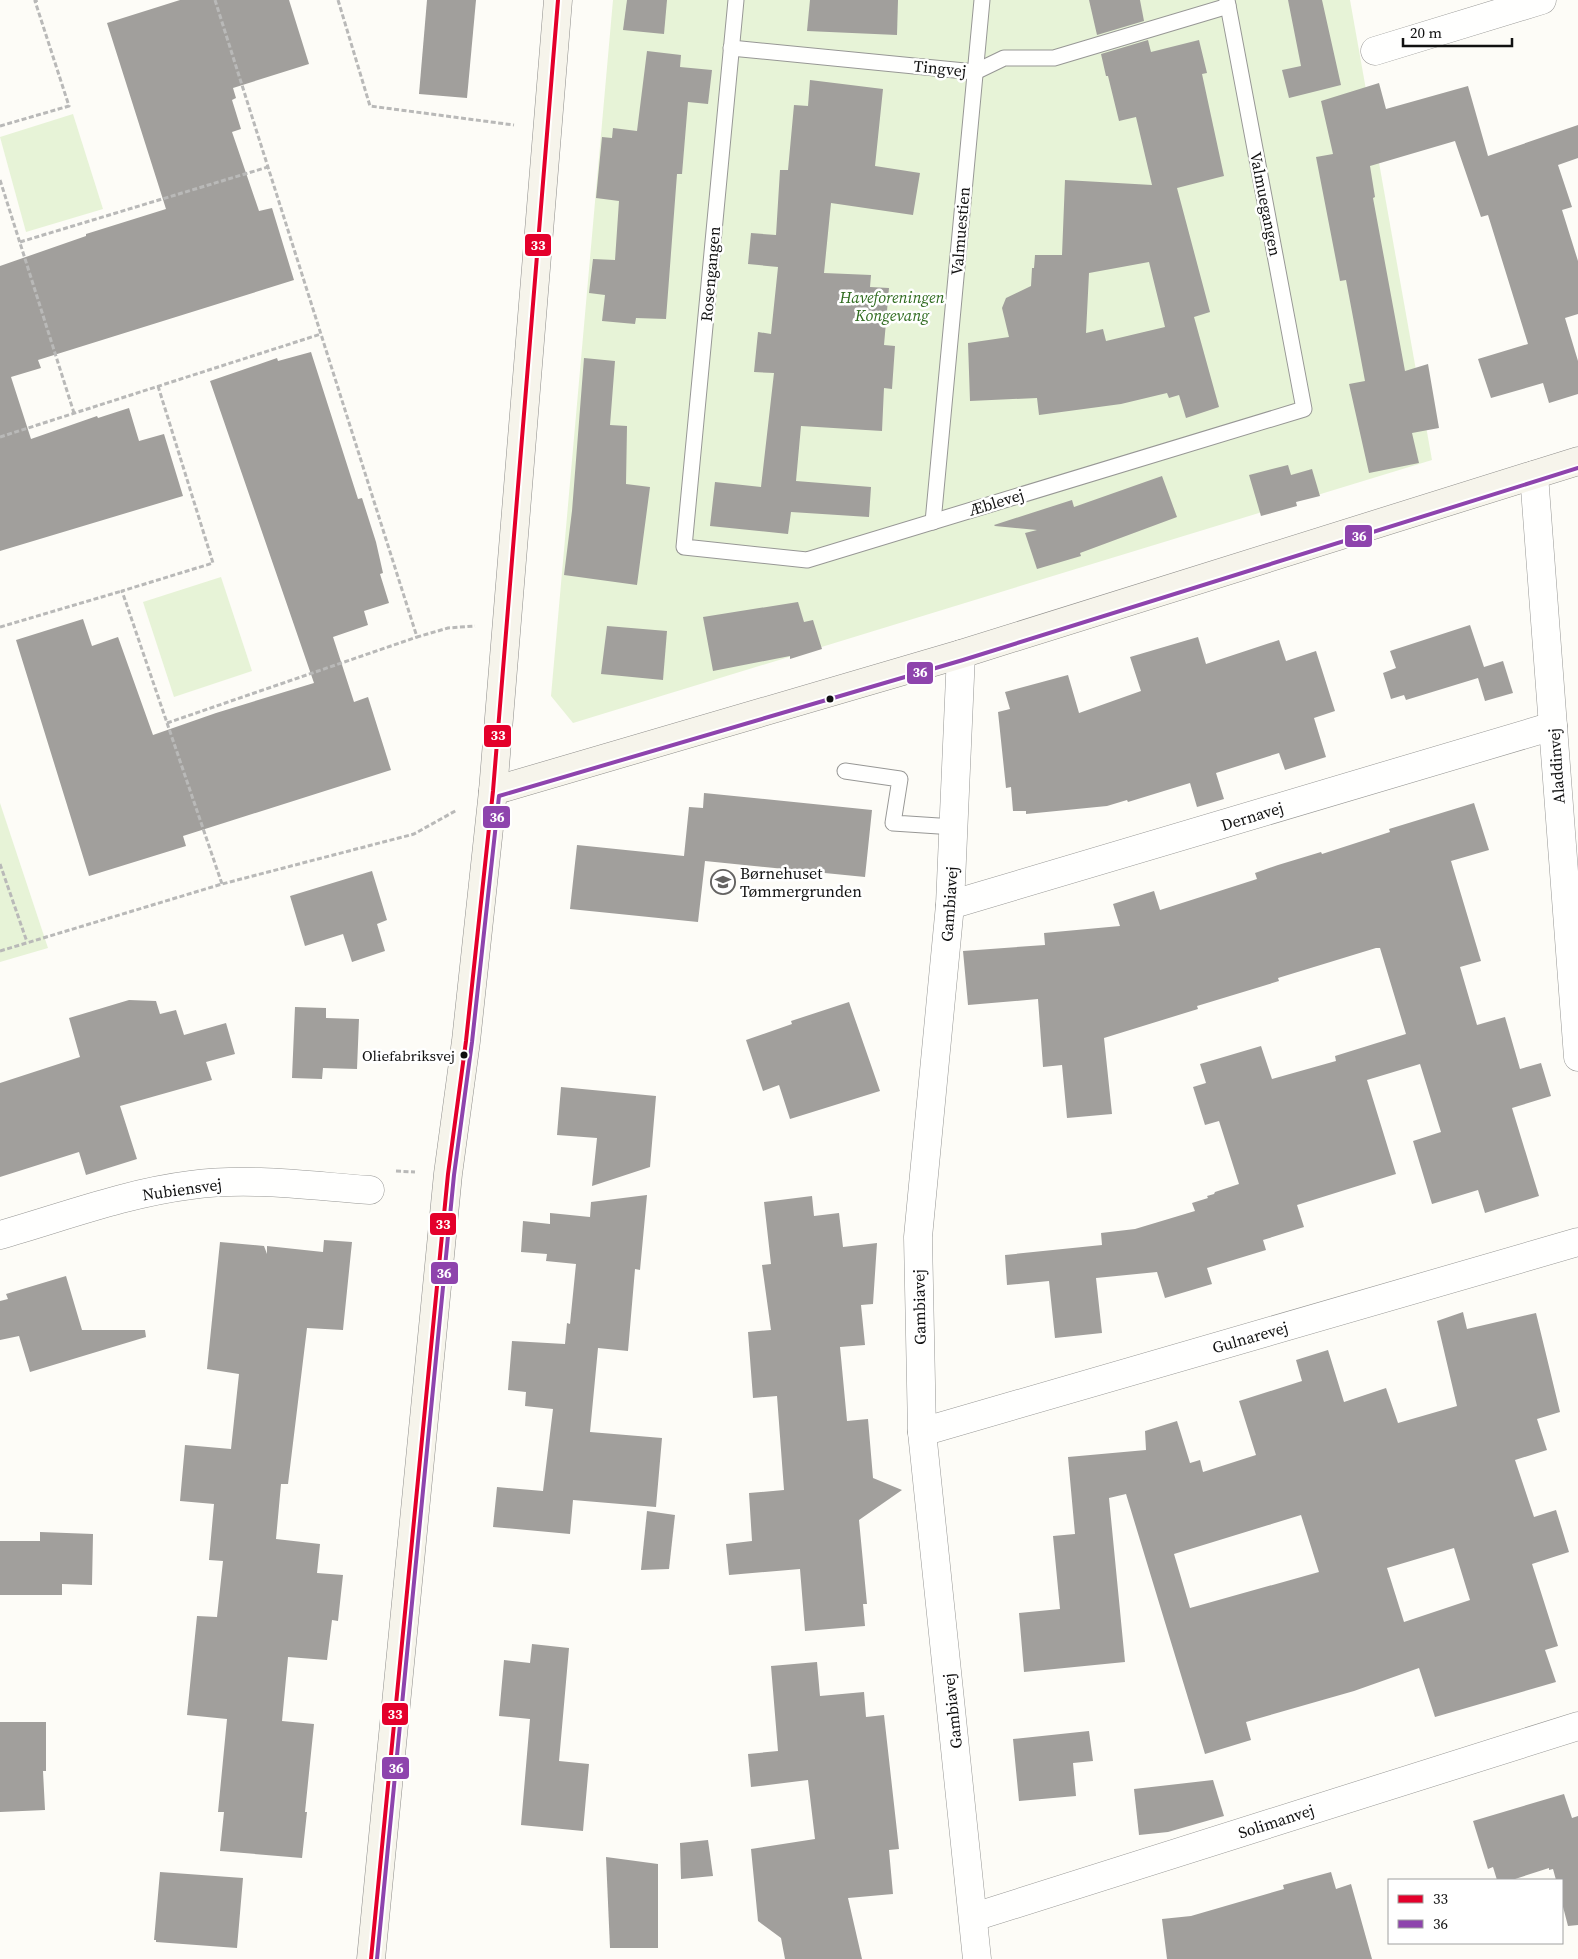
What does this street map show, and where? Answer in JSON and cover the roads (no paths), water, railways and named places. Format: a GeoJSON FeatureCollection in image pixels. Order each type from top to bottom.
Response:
{"type":"FeatureCollection","features":[{"type":"Feature","properties":{"kind":"street"},"geometry":{"type":"LineString","coordinates":[[371,1959],[448,1174],[466,1041],[492,791],[508,622],[558,0]]}},
{"type":"Feature","properties":{"kind":"street"},"geometry":{"type":"LineString","coordinates":[[1375,51],[1542,0]]}},
{"type":"Feature","properties":{"kind":"street"},"geometry":{"type":"LineString","coordinates":[[492,791],[961,654],[1578,461]]}},
{"type":"Feature","properties":{"kind":"street","name":"Aladdinvej"},"geometry":{"type":"LineString","coordinates":[[1534,475],[1578,1057]]}},
{"type":"Feature","properties":{"kind":"street","name":"Gambiavej"},"geometry":{"type":"LineString","coordinates":[[961,654],[950,905],[918,1237],[922,1432],[977,1959]]}},
{"type":"Feature","properties":{"kind":"street","name":"Dernavej"},"geometry":{"type":"LineString","coordinates":[[950,905],[1553,726]]}},
{"type":"Feature","properties":{"kind":"street","name":"Nubiensvej"},"geometry":{"type":"LineString","coordinates":[[0,1235],[135,1196],[191,1185],[251,1181],[370,1190]]}},
{"type":"Feature","properties":{"kind":"street","name":"Gulnarevej"},"geometry":{"type":"LineString","coordinates":[[922,1432],[1578,1242]]}},
{"type":"Feature","properties":{"kind":"street","name":"Solimanvej"},"geometry":{"type":"LineString","coordinates":[[974,1917],[1578,1726]]}},
{"type":"Feature","properties":{"kind":"lane","name":"Rosengangen"},"geometry":{"type":"LineString","coordinates":[[684,547],[736,0]]}},
{"type":"Feature","properties":{"kind":"lane","name":"Valmuestien"},"geometry":{"type":"LineString","coordinates":[[933,522],[982,0]]}},
{"type":"Feature","properties":{"kind":"lane","name":"Tingvej"},"geometry":{"type":"LineString","coordinates":[[731,48],[975,72],[1004,58],[1054,58],[1228,3]]}},
{"type":"Feature","properties":{"kind":"lane","name":"Valmuegangen"},"geometry":{"type":"LineString","coordinates":[[1228,3],[1304,409]]}},
{"type":"Feature","properties":{"kind":"lane","name":"Æblevej"},"geometry":{"type":"LineString","coordinates":[[684,547],[807,560],[1304,409]]}},
{"type":"Feature","properties":{"kind":"lane"},"geometry":{"type":"LineString","coordinates":[[845,771],[900,779],[893,823],[954,826]]}},
{"type":"Feature","properties":{"kind":"place","name":"Børnehuset Tømmergrunden"},"geometry":{"type":"Point","coordinates":[723,882]}},
{"type":"Feature","properties":{"kind":"place","name":"Oliefabriksvej"},"geometry":{"type":"Point","coordinates":[464,1055]}},
{"type":"Feature","properties":{"kind":"park label","name":"Haveforeningen Kongevang"},"geometry":{"type":"Point","coordinates":[892,306]}}]}
